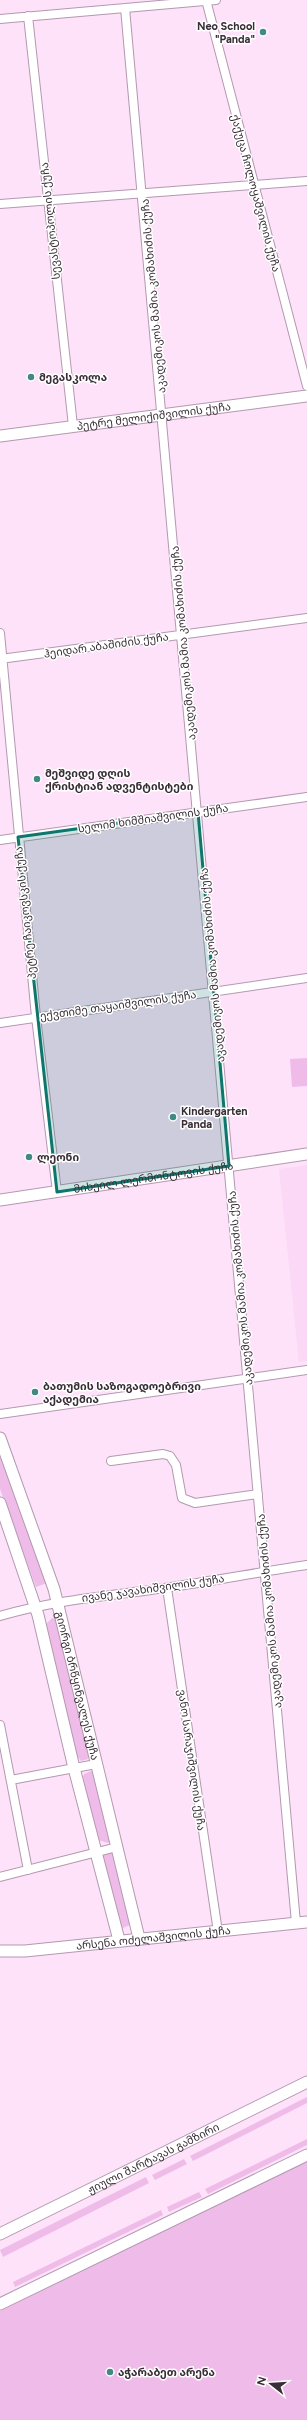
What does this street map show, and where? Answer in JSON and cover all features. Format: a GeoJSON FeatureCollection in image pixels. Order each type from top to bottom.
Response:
{"type":"FeatureCollection","features":[{"type":"Feature","properties":{"kind":"street"},"geometry":{"type":"LineString","coordinates":[[102,0],[104,10]]}},
{"type":"Feature","properties":{"kind":"street"},"geometry":{"type":"LineString","coordinates":[[0,19],[216,0]]}},
{"type":"Feature","properties":{"kind":"street","name":"ქაქუცა ჩოლოყაშვილის ქუჩა"},"geometry":{"type":"LineString","coordinates":[[206,1],[307,386]]}},
{"type":"Feature","properties":{"kind":"street","name":"აკადემიკოს მამია კომახიძის ქუჩა"},"geometry":{"type":"LineString","coordinates":[[125,8],[144,194],[265,1572],[302,1923]]}},
{"type":"Feature","properties":{"kind":"street","name":"სევასტოპოლის ქუჩა"},"geometry":{"type":"LineString","coordinates":[[28,16],[47,201],[73,426]]}},
{"type":"Feature","properties":{"kind":"street"},"geometry":{"type":"LineString","coordinates":[[0,204],[307,181]]}},
{"type":"Feature","properties":{"kind":"street","name":"პეტრე მელიქიშვილის ქუჩა"},"geometry":{"type":"LineString","coordinates":[[0,436],[307,396]]}},
{"type":"Feature","properties":{"kind":"street","name":"ჰეიდარ აბაშიძის ქუჩა"},"geometry":{"type":"LineString","coordinates":[[2,658],[307,618]]}},
{"type":"Feature","properties":{"kind":"street","name":"პეტრე ჩაიკოვსკის ქუჩა"},"geometry":{"type":"LineString","coordinates":[[0,633],[36,1017],[57,1192]]}},
{"type":"Feature","properties":{"kind":"street","name":"სელიმ ხიმშიაშვილის ქუჩა"},"geometry":{"type":"LineString","coordinates":[[0,840],[307,797]]}},
{"type":"Feature","properties":{"kind":"street","name":"ექვთიმე თაყაიშვილის ქუჩა"},"geometry":{"type":"LineString","coordinates":[[0,1023],[307,978]]}},
{"type":"Feature","properties":{"kind":"street","name":"მიხეილ ლერმონტოვის ქუჩა"},"geometry":{"type":"LineString","coordinates":[[0,1200],[307,1154]]}},
{"type":"Feature","properties":{"kind":"street"},"geometry":{"type":"LineString","coordinates":[[0,1414],[248,1380],[307,1370]]}},
{"type":"Feature","properties":{"kind":"street","name":"გიორგი ბრწყინვალეს ქუჩა"},"geometry":{"type":"LineString","coordinates":[[0,1438],[57,1602],[140,1938]]}},
{"type":"Feature","properties":{"kind":"street"},"geometry":{"type":"LineString","coordinates":[[111,1461],[163,1454],[170,1456],[176,1465],[182,1498],[187,1502],[195,1503],[258,1494]]}},
{"type":"Feature","properties":{"kind":"street","name":"გიორგი ბრწყინვალეს ქუჩა"},"geometry":{"type":"LineString","coordinates":[[0,1503],[36,1606],[74,1768],[97,1851],[119,1940]]}},
{"type":"Feature","properties":{"kind":"street","name":"ივანე ჯავახიშვილის ქუჩა"},"geometry":{"type":"LineString","coordinates":[[0,1616],[57,1602],[167,1588],[307,1565]]}},
{"type":"Feature","properties":{"kind":"street","name":"ვანო სარაჯიშვილის ქუჩა"},"geometry":{"type":"LineString","coordinates":[[167,1588],[218,1932]]}},
{"type":"Feature","properties":{"kind":"street"},"geometry":{"type":"LineString","coordinates":[[0,1725],[12,1780],[28,1870]]}},
{"type":"Feature","properties":{"kind":"street"},"geometry":{"type":"LineString","coordinates":[[12,1780],[96,1764]]}},
{"type":"Feature","properties":{"kind":"street"},"geometry":{"type":"LineString","coordinates":[[0,1877],[117,1847]]}},
{"type":"Feature","properties":{"kind":"street","name":"არსენა ოძელაშვილის ქუჩა"},"geometry":{"type":"LineString","coordinates":[[0,1951],[25,1951],[119,1940],[302,1923]]}},
{"type":"Feature","properties":{"kind":"street","name":"ჟიული შარტავას გამზირი"},"geometry":{"type":"LineString","coordinates":[[0,2234],[307,2082]]}},
{"type":"Feature","properties":{"kind":"street"},"geometry":{"type":"LineString","coordinates":[[2,2299],[307,2155]]}},
{"type":"Feature","properties":{"kind":"highlighted area"},"geometry":{"type":"Polygon","coordinates":[[[198,812],[229,1166],[57,1192],[18,837],[198,812]]]}},
{"type":"Feature","properties":{"kind":"shaded area"},"geometry":{"type":"Polygon","coordinates":[[[307,1058],[307,1086],[292,1087],[290,1059],[307,1058]]]}},
{"type":"Feature","properties":{"kind":"shaded area"},"geometry":{"type":"Polygon","coordinates":[[[307,1165],[307,1361],[299,1362],[279,1169],[307,1165]]]}},
{"type":"Feature","properties":{"kind":"shaded area"},"geometry":{"type":"Polygon","coordinates":[[[0,1455],[47,1583],[36,1587],[0,1489],[0,1455]]]}},
{"type":"Feature","properties":{"kind":"shaded area"},"geometry":{"type":"Polygon","coordinates":[[[52,1618],[58,1619],[90,1753],[88,1759],[81,1761],[77,1756],[46,1624],[52,1618]]]}},
{"type":"Feature","properties":{"kind":"shaded area"},"geometry":{"type":"Polygon","coordinates":[[[91,1771],[94,1773],[111,1840],[108,1843],[98,1840],[83,1777],[84,1774],[91,1771]]]}},
{"type":"Feature","properties":{"kind":"shaded area"},"geometry":{"type":"Polygon","coordinates":[[[110,1851],[114,1853],[130,1925],[123,1928],[119,1923],[102,1857],[110,1851]]]}},
{"type":"Feature","properties":{"kind":"shaded area"},"geometry":{"type":"Polygon","coordinates":[[[307,2097],[307,2103],[193,2161],[190,2156],[307,2097]]]}},
{"type":"Feature","properties":{"kind":"shaded area"},"geometry":{"type":"Polygon","coordinates":[[[307,2139],[307,2145],[208,2194],[205,2189],[307,2139]]]}},
{"type":"Feature","properties":{"kind":"shaded area"},"geometry":{"type":"Polygon","coordinates":[[[184,2159],[187,2164],[155,2180],[152,2175],[184,2159]]]}},
{"type":"Feature","properties":{"kind":"shaded area"},"geometry":{"type":"Polygon","coordinates":[[[307,2161],[307,2420],[0,2420],[0,2311],[307,2161]]]}},
{"type":"Feature","properties":{"kind":"shaded area"},"geometry":{"type":"Polygon","coordinates":[[[146,2177],[149,2183],[3,2257],[0,2250],[146,2177]]]}},
{"type":"Feature","properties":{"kind":"shaded area"},"geometry":{"type":"Polygon","coordinates":[[[199,2192],[202,2197],[169,2212],[167,2207],[199,2192]]]}},
{"type":"Feature","properties":{"kind":"shaded area"},"geometry":{"type":"Polygon","coordinates":[[[161,2210],[163,2215],[15,2287],[13,2282],[161,2210]]]}},
{"type":"Feature","properties":{"kind":"place","name":"Neo School \"Panda\""},"geometry":{"type":"Point","coordinates":[263,32]}},
{"type":"Feature","properties":{"kind":"place","name":"მეგასკოლა"},"geometry":{"type":"Point","coordinates":[31,377]}},
{"type":"Feature","properties":{"kind":"place","name":"მეშვიდე დღის ქრისტიან ადვენტისტები"},"geometry":{"type":"Point","coordinates":[37,779]}},
{"type":"Feature","properties":{"kind":"place","name":"Kindergarten Panda"},"geometry":{"type":"Point","coordinates":[173,1117]}},
{"type":"Feature","properties":{"kind":"place","name":"ლეონი"},"geometry":{"type":"Point","coordinates":[29,1157]}},
{"type":"Feature","properties":{"kind":"place","name":"ბათუმის საზოგადოებრივი აქადემია"},"geometry":{"type":"Point","coordinates":[35,1392]}},
{"type":"Feature","properties":{"kind":"place","name":"აჭარაბეთ არენა"},"geometry":{"type":"Point","coordinates":[110,2372]}}]}
